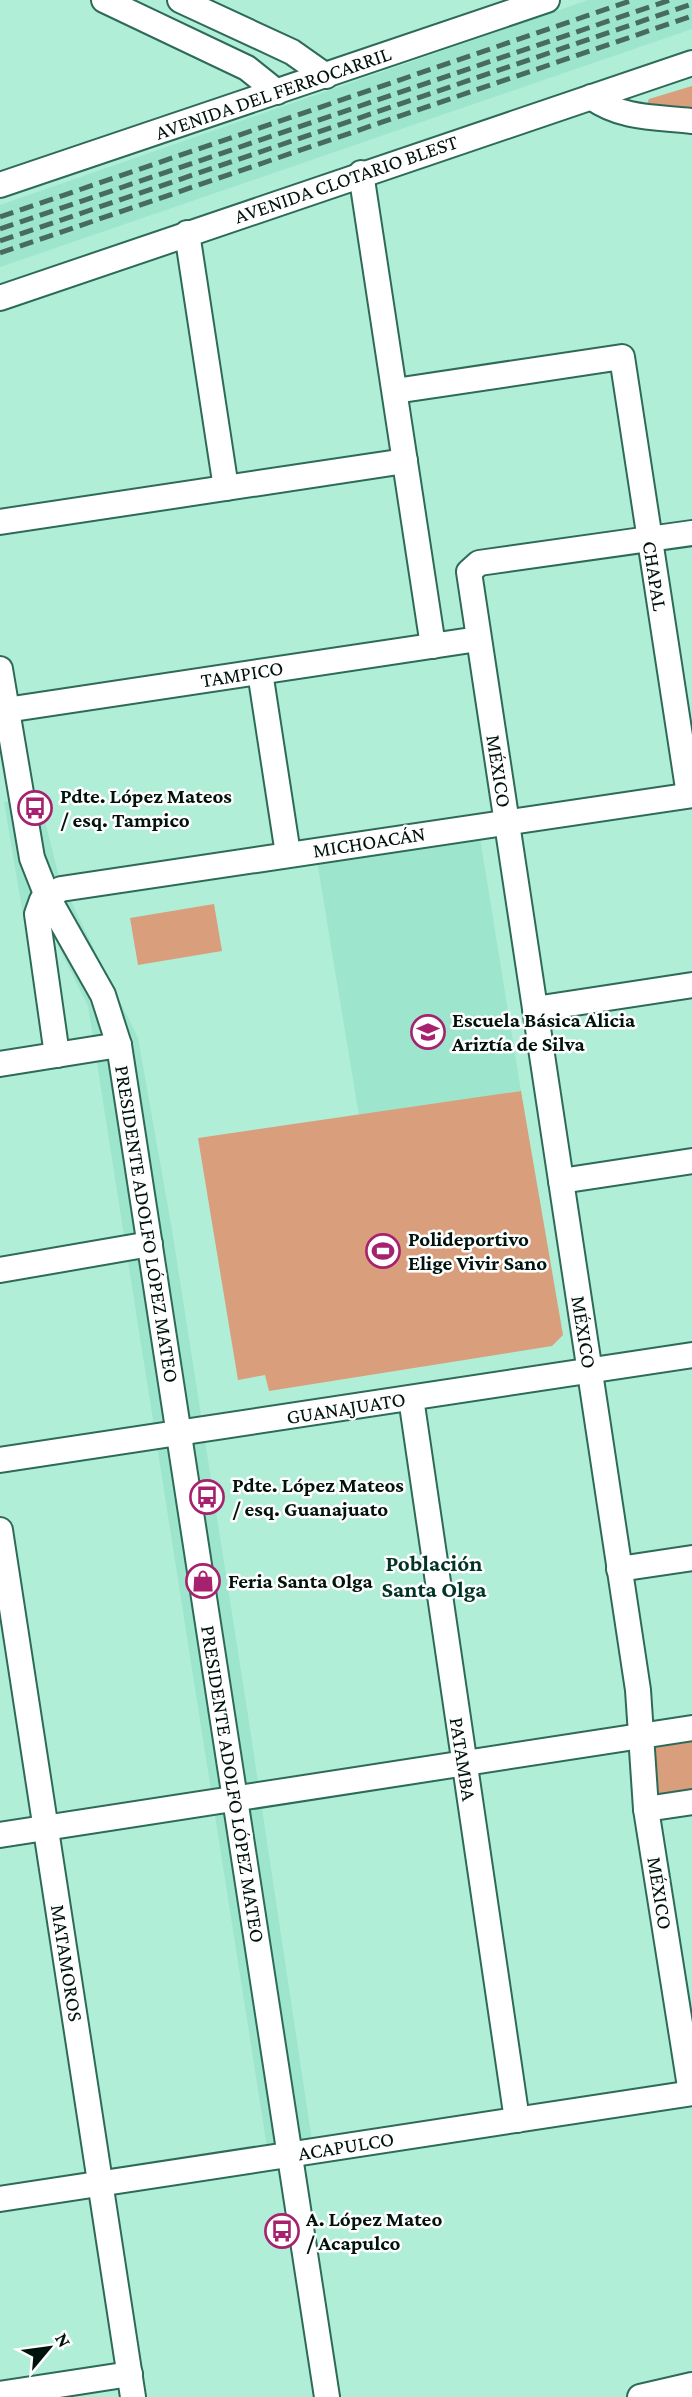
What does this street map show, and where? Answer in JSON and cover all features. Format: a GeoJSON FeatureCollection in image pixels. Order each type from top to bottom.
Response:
{"type":"FeatureCollection","features":[{"type":"Feature","properties":{"kind":"street"},"geometry":{"type":"LineString","coordinates":[[104,0],[247,68],[277,92]]}},
{"type":"Feature","properties":{"kind":"street"},"geometry":{"type":"LineString","coordinates":[[180,0],[292,52],[326,76]]}},
{"type":"Feature","properties":{"kind":"street","name":"AVENIDA DEL FERROCARRIL"},"geometry":{"type":"LineString","coordinates":[[0,185],[547,0]]}},
{"type":"Feature","properties":{"kind":"street","name":"AVENIDA CLOTARIO BLEST"},"geometry":{"type":"LineString","coordinates":[[0,298],[361,173],[692,63]]}},
{"type":"Feature","properties":{"kind":"street"},"geometry":{"type":"LineString","coordinates":[[591,97],[606,107],[630,115],[692,121]]}},
{"type":"Feature","properties":{"kind":"street"},"geometry":{"type":"LineString","coordinates":[[361,173],[433,646]]}},
{"type":"Feature","properties":{"kind":"street"},"geometry":{"type":"LineString","coordinates":[[187,233],[226,488]]}},
{"type":"Feature","properties":{"kind":"street","name":"CHAPAL"},"geometry":{"type":"LineString","coordinates":[[395,391],[622,357],[690,795]]}},
{"type":"Feature","properties":{"kind":"street"},"geometry":{"type":"LineString","coordinates":[[0,522],[405,461]]}},
{"type":"Feature","properties":{"kind":"street"},"geometry":{"type":"LineString","coordinates":[[650,538],[692,533]]}},
{"type":"Feature","properties":{"kind":"street","name":"MÉXICO"},"geometry":{"type":"LineString","coordinates":[[650,538],[479,563],[469,572],[638,1690],[646,1809],[692,2093]]}},
{"type":"Feature","properties":{"kind":"street","name":"TAMPICO"},"geometry":{"type":"LineString","coordinates":[[6,710],[478,639]]}},
{"type":"Feature","properties":{"kind":"street","name":"PRESIDENTE ADOLFO LÓPEZ MATEO"},"geometry":{"type":"LineString","coordinates":[[0,669],[6,710],[9,787],[47,896],[103,995],[120,1045],[327,2397]]}},
{"type":"Feature","properties":{"kind":"street"},"geometry":{"type":"LineString","coordinates":[[260,672],[288,853]]}},
{"type":"Feature","properties":{"kind":"street","name":"MICHOACÁN"},"geometry":{"type":"LineString","coordinates":[[47,896],[80,885],[690,795]]}},
{"type":"Feature","properties":{"kind":"street"},"geometry":{"type":"LineString","coordinates":[[47,896],[37,914],[57,1055]]}},
{"type":"Feature","properties":{"kind":"street"},"geometry":{"type":"LineString","coordinates":[[535,1009],[692,985]]}},
{"type":"Feature","properties":{"kind":"street"},"geometry":{"type":"LineString","coordinates":[[0,1064],[120,1045]]}},
{"type":"Feature","properties":{"kind":"street"},"geometry":{"type":"LineString","coordinates":[[561,1181],[692,1161]]}},
{"type":"Feature","properties":{"kind":"street"},"geometry":{"type":"LineString","coordinates":[[0,1270],[150,1244]]}},
{"type":"Feature","properties":{"kind":"street","name":"GUANAJUATO"},"geometry":{"type":"LineString","coordinates":[[0,1460],[692,1355]]}},
{"type":"Feature","properties":{"kind":"street","name":"PATAMBA"},"geometry":{"type":"LineString","coordinates":[[411,1398],[517,2120]]}},
{"type":"Feature","properties":{"kind":"street","name":"MATAMOROS"},"geometry":{"type":"LineString","coordinates":[[0,1530],[132,2385]]}},
{"type":"Feature","properties":{"kind":"street"},"geometry":{"type":"LineString","coordinates":[[619,1569],[692,1558]]}},
{"type":"Feature","properties":{"kind":"street"},"geometry":{"type":"LineString","coordinates":[[0,1835],[692,1728]]}},
{"type":"Feature","properties":{"kind":"street"},"geometry":{"type":"LineString","coordinates":[[646,1809],[692,1802]]}},
{"type":"Feature","properties":{"kind":"street","name":"ACAPULCO"},"geometry":{"type":"LineString","coordinates":[[0,2199],[692,2093]]}},
{"type":"Feature","properties":{"kind":"street"},"geometry":{"type":"LineString","coordinates":[[0,2394],[132,2385]]}},
{"type":"Feature","properties":{"kind":"street"},"geometry":{"type":"LineString","coordinates":[[640,2397],[692,2385]]}},
{"type":"Feature","properties":{"kind":"shaded area"},"geometry":{"type":"Polygon","coordinates":[[[588,0],[692,0],[692,29],[0,267],[0,205],[588,0]]]}},
{"type":"Feature","properties":{"kind":"shaded area"},"geometry":{"type":"Polygon","coordinates":[[[692,86],[692,111],[646,106],[649,99],[692,86]]]}},
{"type":"Feature","properties":{"kind":"shaded area","name":"Feria Santa Olga"},"geometry":{"type":"Polygon","coordinates":[[[39,797],[59,877],[138,1038],[172,1230],[312,2141],[267,2147],[88,1006],[49,927],[24,921],[4,802],[39,797]]]}},
{"type":"Feature","properties":{"kind":"shaded area","name":"Escuela Básica Alicia Ariztía de Silva"},"geometry":{"type":"Polygon","coordinates":[[[480,838],[521,1091],[359,1116],[317,861],[480,838]]]}},
{"type":"Feature","properties":{"kind":"shaded area"},"geometry":{"type":"Polygon","coordinates":[[[214,904],[222,951],[138,965],[130,918],[214,904]]]}},
{"type":"Feature","properties":{"kind":"shaded area","name":"Polideportivo Elige Vivir Sano"},"geometry":{"type":"Polygon","coordinates":[[[521,1091],[563,1335],[552,1346],[269,1391],[265,1375],[238,1380],[198,1138],[521,1091]]]}},
{"type":"Feature","properties":{"kind":"shaded area"},"geometry":{"type":"Polygon","coordinates":[[[692,1738],[692,1792],[653,1799],[651,1745],[692,1738]]]}},
{"type":"Feature","properties":{"kind":"railway"},"geometry":{"type":"LineString","coordinates":[[0,217],[633,0]]}},
{"type":"Feature","properties":{"kind":"railway"},"geometry":{"type":"LineString","coordinates":[[0,229],[670,0]]}},
{"type":"Feature","properties":{"kind":"railway"},"geometry":{"type":"LineString","coordinates":[[0,241],[692,4]]}},
{"type":"Feature","properties":{"kind":"railway"},"geometry":{"type":"LineString","coordinates":[[0,253],[692,16]]}},
{"type":"Feature","properties":{"kind":"place","name":"Pdte. López Mateos / esq. Tampico"},"geometry":{"type":"Point","coordinates":[35,808]}},
{"type":"Feature","properties":{"kind":"place","name":"Escuela Básica Alicia Ariztía de Silva"},"geometry":{"type":"Point","coordinates":[428,1032]}},
{"type":"Feature","properties":{"kind":"place","name":"Polideportivo Elige Vivir Sano"},"geometry":{"type":"Point","coordinates":[383,1251]}},
{"type":"Feature","properties":{"kind":"place","name":"Pdte. López Mateos / esq. Guanajuato"},"geometry":{"type":"Point","coordinates":[207,1497]}},
{"type":"Feature","properties":{"kind":"place","name":"Feria Santa Olga"},"geometry":{"type":"Point","coordinates":[203,1581]}},
{"type":"Feature","properties":{"kind":"place","name":"A. López Mateo / Acapulco"},"geometry":{"type":"Point","coordinates":[282,2231]}},
{"type":"Feature","properties":{"kind":"district","name":"Población Santa Olga"},"geometry":{"type":"Point","coordinates":[434,1576]}}]}
